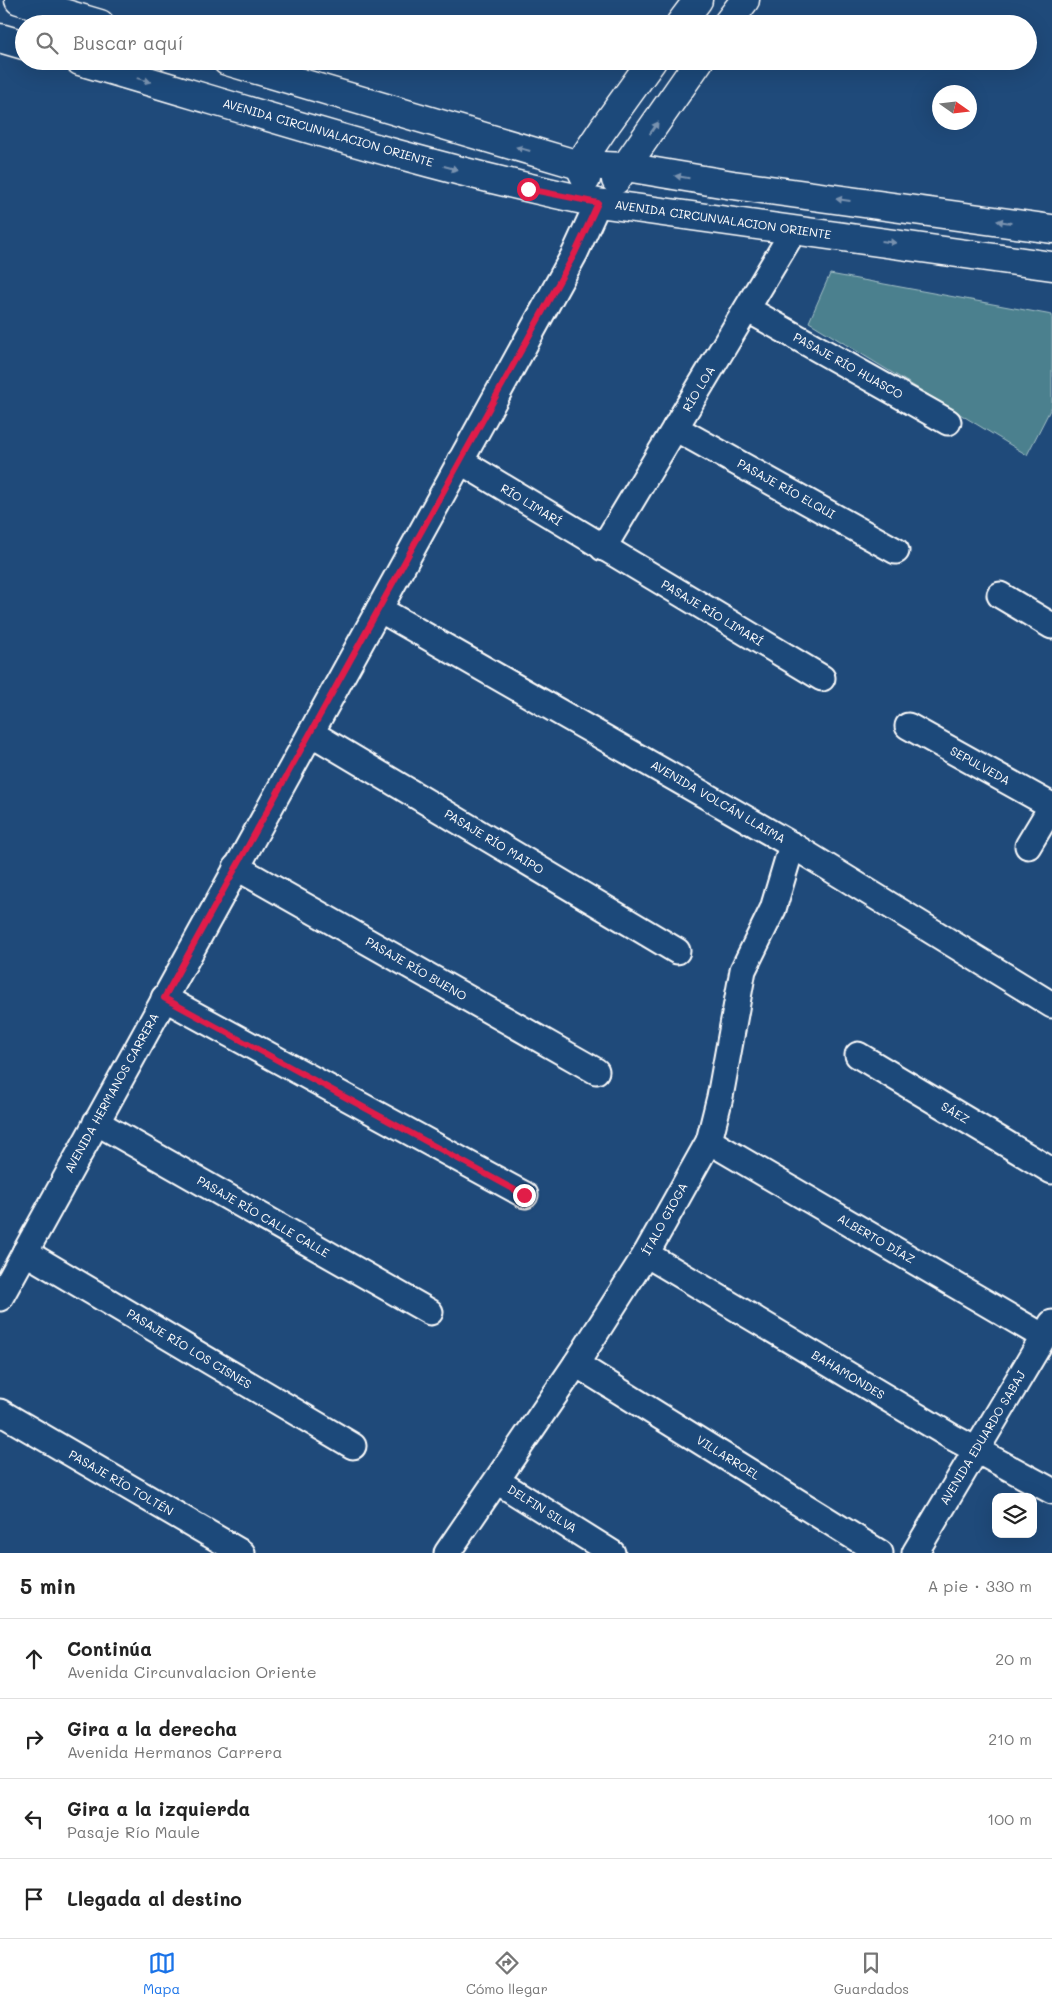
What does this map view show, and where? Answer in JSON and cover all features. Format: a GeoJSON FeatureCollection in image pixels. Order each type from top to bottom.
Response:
{"type":"FeatureCollection","features":[{"type":"Feature","properties":{"kind":"street"},"geometry":{"type":"LineString","coordinates":[[20,0],[70,15]]}},
{"type":"Feature","properties":{"kind":"street"},"geometry":{"type":"LineString","coordinates":[[687,15],[698,0]]}},
{"type":"Feature","properties":{"kind":"street"},"geometry":{"type":"LineString","coordinates":[[734,15],[746,0]]}},
{"type":"Feature","properties":{"kind":"street"},"geometry":{"type":"LineString","coordinates":[[0,38],[15,42]]}},
{"type":"Feature","properties":{"kind":"street","name":"AVENIDA CIRCUNVALACION ORIENTE"},"geometry":{"type":"LineString","coordinates":[[111,70],[377,148],[528,189],[598,203],[1052,266]]}},
{"type":"Feature","properties":{"kind":"street"},"geometry":{"type":"LineString","coordinates":[[257,70],[579,166],[626,167],[732,185],[1052,229]]}},
{"type":"Feature","properties":{"kind":"street"},"geometry":{"type":"LineString","coordinates":[[579,166],[646,70]]}},
{"type":"Feature","properties":{"kind":"street","name":"AVENIDA HERMANOS CARRERA"},"geometry":{"type":"LineString","coordinates":[[0,1298],[575,253],[598,203],[626,167],[693,70]]}},
{"type":"Feature","properties":{"kind":"street"},"geometry":{"type":"LineString","coordinates":[[579,166],[598,203]]}},
{"type":"Feature","properties":{"kind":"street","name":"RÍO LOA"},"geometry":{"type":"LineString","coordinates":[[602,548],[794,230]]}},
{"type":"Feature","properties":{"kind":"street","name":"PASAJE RÍO HUASCO"},"geometry":{"type":"LineString","coordinates":[[747,309],[948,422]]}},
{"type":"Feature","properties":{"kind":"street","name":"PASAJE RÍO ELQUI"},"geometry":{"type":"LineString","coordinates":[[676,428],[896,551]]}},
{"type":"Feature","properties":{"kind":"street","name":"RÍO LIMARÍ"},"geometry":{"type":"LineString","coordinates":[[460,461],[602,548]]}},
{"type":"Feature","properties":{"kind":"street","name":"PASAJE RÍO LIMARÍ"},"geometry":{"type":"LineString","coordinates":[[602,548],[822,678]]}},
{"type":"Feature","properties":{"kind":"street"},"geometry":{"type":"LineString","coordinates":[[1000,594],[1052,626]]}},
{"type":"Feature","properties":{"kind":"street","name":"AVENIDA VOLCÁN LLAIMA"},"geometry":{"type":"LineString","coordinates":[[379,609],[792,844],[1052,1005]]}},
{"type":"Feature","properties":{"kind":"street","name":"SEPULVEDA"},"geometry":{"type":"LineString","coordinates":[[908,726],[1052,806]]}},
{"type":"Feature","properties":{"kind":"street","name":"PASAJE RÍO MAIPO"},"geometry":{"type":"LineString","coordinates":[[311,733],[677,951]]}},
{"type":"Feature","properties":{"kind":"street"},"geometry":{"type":"LineString","coordinates":[[1028,846],[1052,806]]}},
{"type":"Feature","properties":{"kind":"street","name":"ÍTALO GIOGA"},"geometry":{"type":"LineString","coordinates":[[447,1553],[576,1364],[646,1254],[709,1141],[720,1097],[743,970],[773,909],[792,844]]}},
{"type":"Feature","properties":{"kind":"street","name":"PASAJE RÍO BUENO"},"geometry":{"type":"LineString","coordinates":[[236,867],[596,1071]]}},
{"type":"Feature","properties":{"kind":"street"},"geometry":{"type":"LineString","coordinates":[[164,998],[524,1195]]}},
{"type":"Feature","properties":{"kind":"street","name":"SÁEZ"},"geometry":{"type":"LineString","coordinates":[[858,1055],[1052,1171]]}},
{"type":"Feature","properties":{"kind":"street","name":"PASAJE RÍO CALLE CALLE"},"geometry":{"type":"LineString","coordinates":[[96,1122],[430,1312]]}},
{"type":"Feature","properties":{"kind":"street","name":"ALBERTO DÍAZ"},"geometry":{"type":"LineString","coordinates":[[709,1141],[1048,1330]]}},
{"type":"Feature","properties":{"kind":"street","name":"PASAJE RÍO LOS CISNES"},"geometry":{"type":"LineString","coordinates":[[25,1252],[353,1446]]}},
{"type":"Feature","properties":{"kind":"street","name":"BAHAMONDES"},"geometry":{"type":"LineString","coordinates":[[646,1254],[943,1432],[1052,1491]]}},
{"type":"Feature","properties":{"kind":"street","name":"AVENIDA EDUARDO SABAJ"},"geometry":{"type":"LineString","coordinates":[[915,1553],[1048,1330]]}},
{"type":"Feature","properties":{"kind":"street","name":"VILLARROEL"},"geometry":{"type":"LineString","coordinates":[[576,1364],[880,1553]]}},
{"type":"Feature","properties":{"kind":"street","name":"PASAJE RÍO TOLTÉN"},"geometry":{"type":"LineString","coordinates":[[0,1412],[242,1553]]}},
{"type":"Feature","properties":{"kind":"street","name":"DELFIN SILVA"},"geometry":{"type":"LineString","coordinates":[[497,1481],[612,1553]]}},
{"type":"Feature","properties":{"kind":"green space"},"geometry":{"type":"Polygon","coordinates":[[[830,274],[1052,315],[1052,406],[1027,455],[809,322],[830,274]]]}},
{"type":"Feature","properties":{"kind":"route"},"geometry":{"type":"LineString","coordinates":[[524,1195],[164,998],[575,253],[598,203],[528,189]]}}]}
